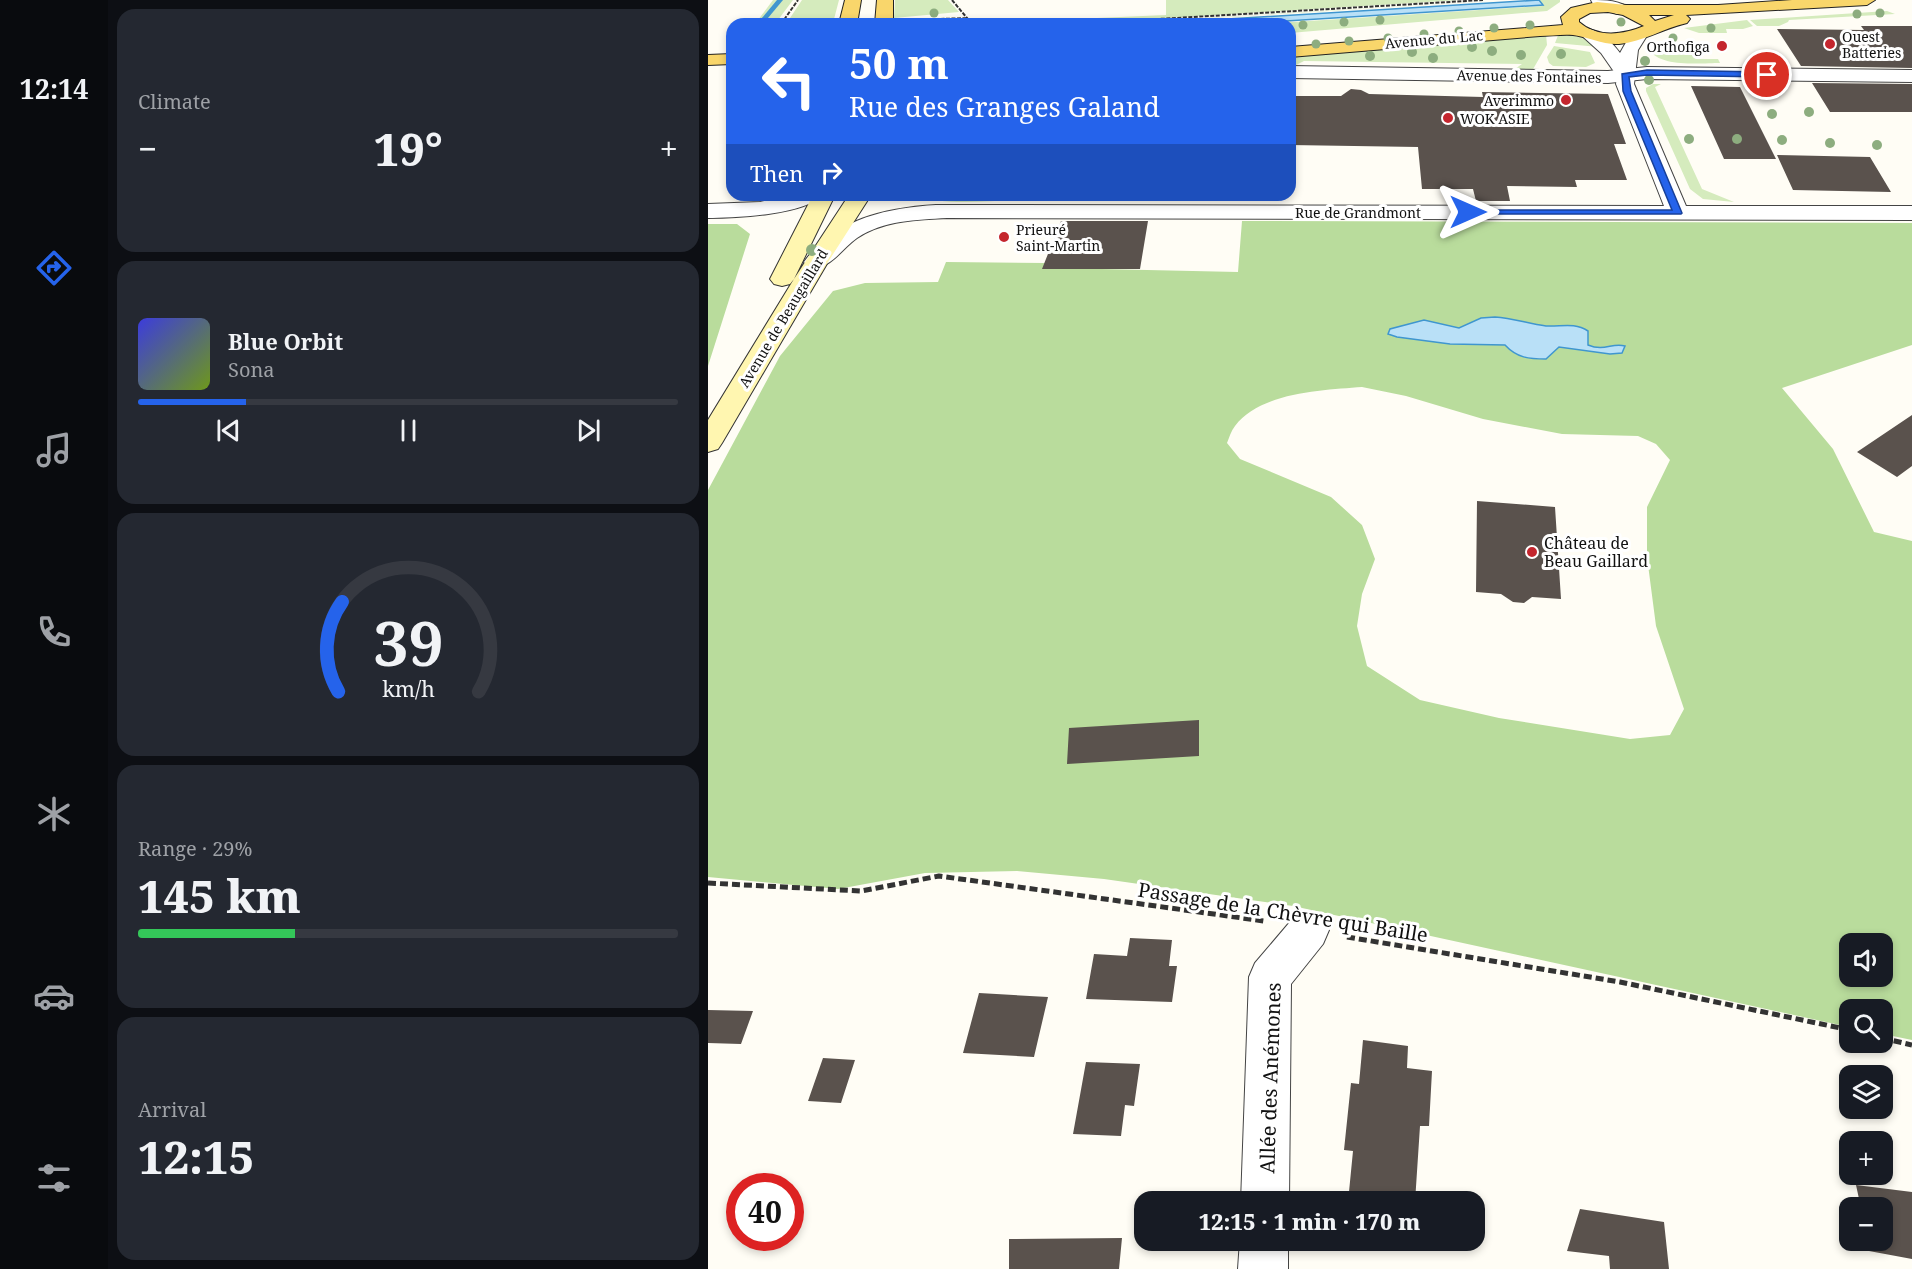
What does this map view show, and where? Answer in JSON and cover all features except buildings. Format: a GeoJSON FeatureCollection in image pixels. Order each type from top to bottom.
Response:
{"type":"FeatureCollection","features":[{"type":"Feature","properties":{"kind":"main road"},"geometry":{"type":"LineString","coordinates":[[849,18],[853,0]]}},
{"type":"Feature","properties":{"kind":"main road"},"geometry":{"type":"LineString","coordinates":[[884,18],[885,0]]}},
{"type":"Feature","properties":{"kind":"main road"},"geometry":{"type":"LineString","coordinates":[[1578,19],[1596,7],[1667,12],[1867,0]]}},
{"type":"Feature","properties":{"kind":"main road"},"geometry":{"type":"LineString","coordinates":[[1578,19],[1617,38],[1643,32],[1665,22],[1740,9]]}},
{"type":"Feature","properties":{"kind":"main road"},"geometry":{"type":"LineString","coordinates":[[1625,10],[1646,20],[1643,32]]}},
{"type":"Feature","properties":{"kind":"main road","name":"Avenue du Lac"},"geometry":{"type":"LineString","coordinates":[[1296,40],[1578,19]]}},
{"type":"Feature","properties":{"kind":"main road","name":"Avenue du Lac"},"geometry":{"type":"LineString","coordinates":[[1296,51],[1540,31],[1578,19]]}},
{"type":"Feature","properties":{"kind":"main road"},"geometry":{"type":"LineString","coordinates":[[708,60],[726,59]]}},
{"type":"Feature","properties":{"kind":"main road"},"geometry":{"type":"LineString","coordinates":[[708,74],[726,75]]}},
{"type":"Feature","properties":{"kind":"main road","name":"Avenue de Beaugaillard"},"geometry":{"type":"LineString","coordinates":[[708,427],[749,353],[768,305],[821,201]]}},
{"type":"Feature","properties":{"kind":"main road","name":"Avenue de Beaugaillard"},"geometry":{"type":"LineString","coordinates":[[708,444],[816,262],[856,201]]}},
{"type":"Feature","properties":{"kind":"street"},"geometry":{"type":"LineString","coordinates":[[1599,0],[1625,10]]}},
{"type":"Feature","properties":{"kind":"street"},"geometry":{"type":"LineString","coordinates":[[1578,19],[1608,49],[1625,75]]}},
{"type":"Feature","properties":{"kind":"street"},"geometry":{"type":"LineString","coordinates":[[1643,32],[1629,50],[1625,75],[1627,91],[1678,213]]}},
{"type":"Feature","properties":{"kind":"street","name":"Avenue des Fontaines"},"geometry":{"type":"LineString","coordinates":[[1296,72],[1608,77],[1647,73],[1912,76]]}},
{"type":"Feature","properties":{"kind":"street"},"geometry":{"type":"LineString","coordinates":[[708,212],[750,211],[795,201]]}},
{"type":"Feature","properties":{"kind":"street","name":"Rue de Grandmont"},"geometry":{"type":"LineString","coordinates":[[904,201],[947,211]]}},
{"type":"Feature","properties":{"kind":"street"},"geometry":{"type":"LineString","coordinates":[[750,211],[790,220],[807,232]]}},
{"type":"Feature","properties":{"kind":"street","name":"Rue de Grandmont"},"geometry":{"type":"LineString","coordinates":[[816,262],[845,236],[861,226],[892,217],[947,211],[1912,213]]}},
{"type":"Feature","properties":{"kind":"street","name":"Allée des Anémones"},"geometry":{"type":"LineString","coordinates":[[1265,1191],[1270,977],[1309,930]]}},
{"type":"Feature","properties":{"kind":"street"},"geometry":{"type":"LineString","coordinates":[[1263,1269],[1264,1251]]}},
{"type":"Feature","properties":{"kind":"path"},"geometry":{"type":"LineString","coordinates":[[785,18],[798,0]]}},
{"type":"Feature","properties":{"kind":"path"},"geometry":{"type":"LineString","coordinates":[[952,0],[968,18]]}},
{"type":"Feature","properties":{"kind":"path"},"geometry":{"type":"LineString","coordinates":[[1176,18],[1483,0]]}},
{"type":"Feature","properties":{"kind":"path","name":"Passage de la Chèvre qui Baille"},"geometry":{"type":"LineString","coordinates":[[708,883],[861,891],[939,876],[1128,901],[1620,982],[1839,1028]]}},
{"type":"Feature","properties":{"kind":"path"},"geometry":{"type":"LineString","coordinates":[[1893,1041],[1912,1045]]}},
{"type":"Feature","properties":{"kind":"green space"},"geometry":{"type":"Polygon","coordinates":[[[773,0],[793,0],[780,18],[760,18],[773,0]]]}},
{"type":"Feature","properties":{"kind":"green space"},"geometry":{"type":"Polygon","coordinates":[[[802,0],[839,0],[834,18],[790,18],[802,0]]]}},
{"type":"Feature","properties":{"kind":"green space"},"geometry":{"type":"Polygon","coordinates":[[[895,0],[948,0],[959,12],[894,18],[895,0]]]}},
{"type":"Feature","properties":{"kind":"green space"},"geometry":{"type":"Polygon","coordinates":[[[1166,0],[1461,0],[1166,18],[1096,18],[1166,15],[1166,0]]]}},
{"type":"Feature","properties":{"kind":"green space"},"geometry":{"type":"Polygon","coordinates":[[[1511,0],[1210,18],[1202,18],[1511,0]]]}},
{"type":"Feature","properties":{"kind":"green space"},"geometry":{"type":"Polygon","coordinates":[[[1539,0],[1560,0],[1547,11],[1296,32],[1296,22],[1543,6],[1539,0]]]}},
{"type":"Feature","properties":{"kind":"green space"},"geometry":{"type":"Polygon","coordinates":[[[1887,11],[1895,14],[1789,20],[1779,26],[1757,26],[1750,20],[1887,11]]]}},
{"type":"Feature","properties":{"kind":"green space"},"geometry":{"type":"Polygon","coordinates":[[[1747,20],[1753,26],[1743,29],[1726,29],[1727,33],[1699,33],[1684,28],[1747,20]]]}},
{"type":"Feature","properties":{"kind":"green space"},"geometry":{"type":"Polygon","coordinates":[[[1559,33],[1585,38],[1599,47],[1555,43],[1559,33]]]}},
{"type":"Feature","properties":{"kind":"green space"},"geometry":{"type":"Polygon","coordinates":[[[1546,34],[1547,45],[1532,71],[1512,71],[1522,64],[1304,61],[1296,65],[1296,54],[1546,34]]]}},
{"type":"Feature","properties":{"kind":"green space"},"geometry":{"type":"Polygon","coordinates":[[[1554,46],[1590,52],[1595,63],[1586,67],[1553,66],[1547,57],[1554,46]]]}},
{"type":"Feature","properties":{"kind":"green space"},"geometry":{"type":"Polygon","coordinates":[[[1651,46],[1690,46],[1697,59],[1718,59],[1720,63],[1671,62],[1654,55],[1649,49],[1651,46]]]}},
{"type":"Feature","properties":{"kind":"green space"},"geometry":{"type":"Polygon","coordinates":[[[1653,84],[1661,84],[1655,87],[1702,189],[1734,202],[1703,199],[1690,189],[1646,91],[1646,88],[1653,84]]]}},
{"type":"Feature","properties":{"kind":"green space"},"geometry":{"type":"Polygon","coordinates":[[[938,201],[990,201],[964,202],[938,201]]]}},
{"type":"Feature","properties":{"kind":"green space"},"geometry":{"type":"Polygon","coordinates":[[[1242,221],[1912,223],[1912,345],[1782,388],[1833,449],[1874,532],[1912,541],[1912,1040],[1893,1036],[1893,999],[1839,999],[1839,1025],[1293,906],[1104,879],[1017,871],[925,873],[838,889],[708,877],[708,490],[780,356],[833,291],[865,283],[938,282],[946,262],[1045,263],[1056,268],[1238,272],[1242,221]],[[1362,387],[1294,395],[1260,406],[1246,415],[1235,426],[1227,443],[1240,459],[1331,497],[1362,525],[1375,559],[1362,594],[1357,626],[1367,666],[1420,700],[1499,718],[1630,739],[1670,735],[1684,709],[1656,626],[1647,557],[1647,507],[1670,460],[1656,444],[1638,436],[1562,434],[1483,419],[1406,396],[1362,387]]]}},
{"type":"Feature","properties":{"kind":"green space"},"geometry":{"type":"Polygon","coordinates":[[[708,224],[737,224],[750,234],[708,366],[708,224]]]}},
{"type":"Feature","properties":{"kind":"water"},"geometry":{"type":"Polygon","coordinates":[[[1539,0],[1543,5],[1296,20],[1296,18],[1244,18],[1539,0]]]}},
{"type":"Feature","properties":{"kind":"water"},"geometry":{"type":"Polygon","coordinates":[[[1495,317],[1546,326],[1583,328],[1588,331],[1588,345],[1599,348],[1625,346],[1622,353],[1610,354],[1559,347],[1546,359],[1540,359],[1519,355],[1505,345],[1450,344],[1388,334],[1390,329],[1424,320],[1459,328],[1481,318],[1495,317]]]}},
{"type":"Feature","properties":{"kind":"waterway"},"geometry":{"type":"LineString","coordinates":[[765,18],[780,0]]}},
{"type":"Feature","properties":{"kind":"place","name":"Ouest Batteries"},"geometry":{"type":"Point","coordinates":[1830,44]}},
{"type":"Feature","properties":{"kind":"place","name":"Orthofiga"},"geometry":{"type":"Point","coordinates":[1722,46]}},
{"type":"Feature","properties":{"kind":"place","name":"Averimmo"},"geometry":{"type":"Point","coordinates":[1566,100]}},
{"type":"Feature","properties":{"kind":"place","name":"WOK ASIE"},"geometry":{"type":"Point","coordinates":[1448,118]}},
{"type":"Feature","properties":{"kind":"place","name":"Prieuré Saint-Martin"},"geometry":{"type":"Point","coordinates":[1004,237]}},
{"type":"Feature","properties":{"kind":"place","name":"Château de Beau Gaillard"},"geometry":{"type":"Point","coordinates":[1532,552]}},
{"type":"Feature","properties":{"kind":"route"},"geometry":{"type":"LineString","coordinates":[[1468,212],[1678,213],[1627,91],[1625,75],[1647,73],[1767,75]]}}]}
